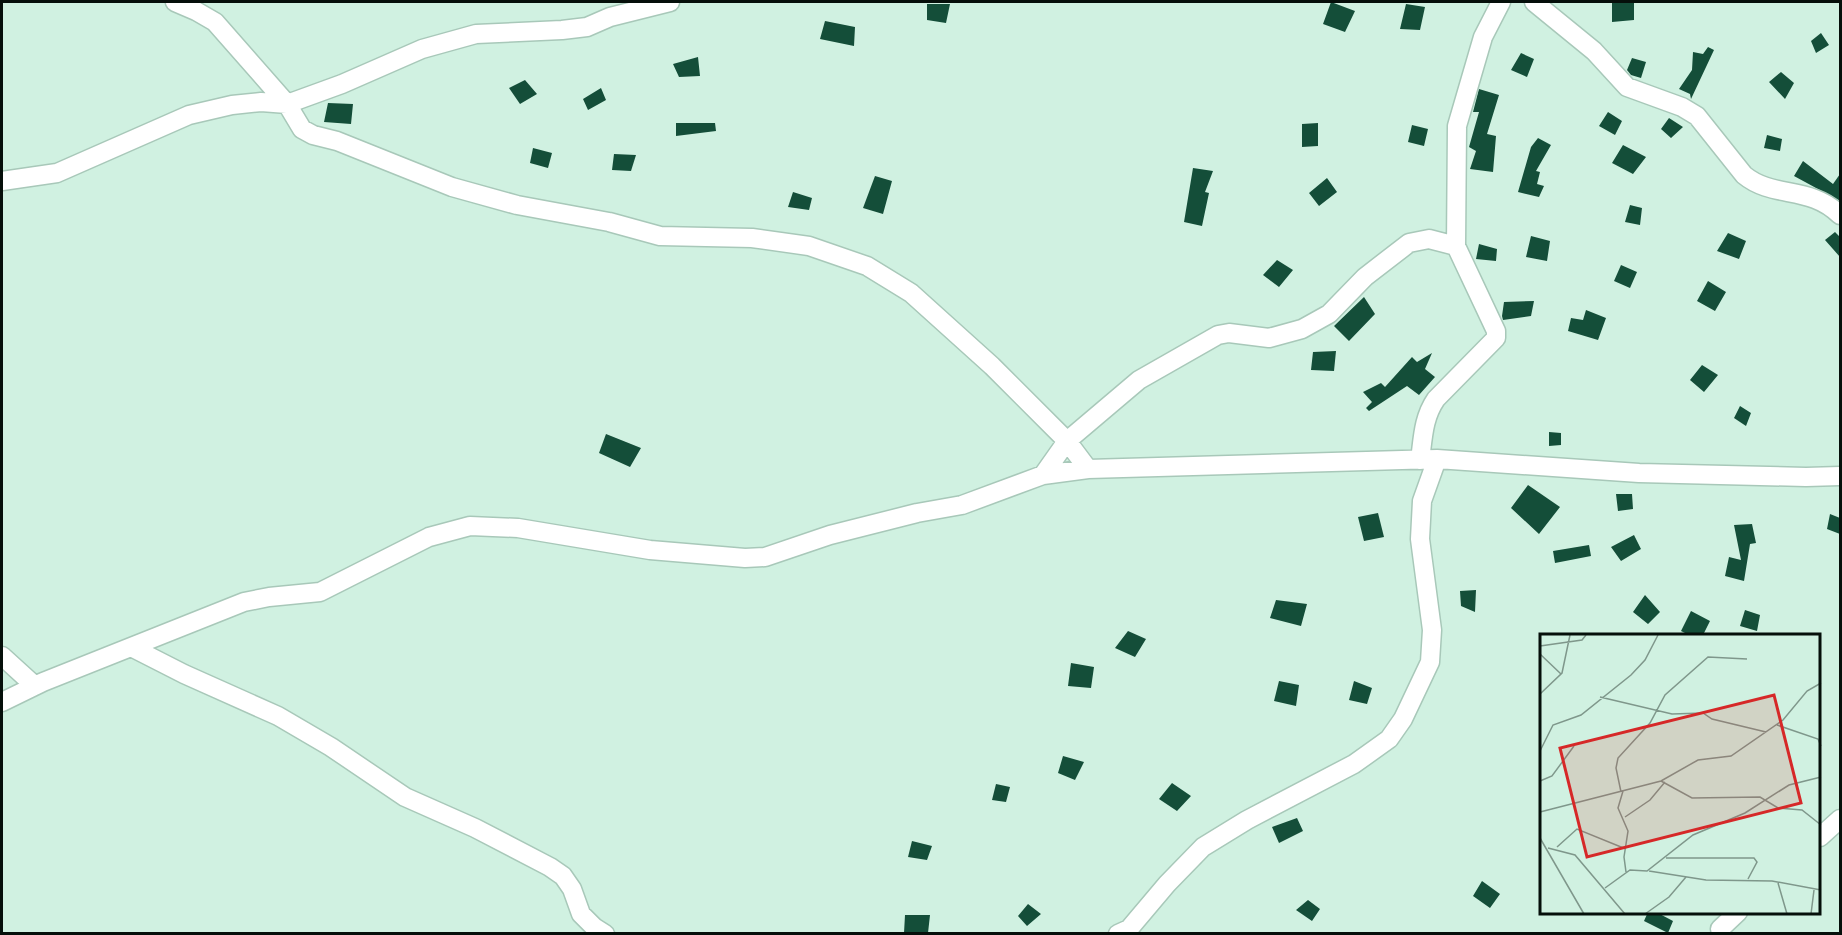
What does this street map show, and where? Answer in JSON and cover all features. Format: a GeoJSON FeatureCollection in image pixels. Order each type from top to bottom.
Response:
{"type":"FeatureCollection","features":[{"type":"Feature","properties":{"kind":"street"},"geometry":{"type":"LineString","coordinates":[[175,2],[214,22],[287,104],[302,129],[313,135],[337,141],[452,187],[517,205],[609,222],[660,236],[752,238],[810,246],[867,266],[911,293],[992,366],[1067,441],[1088,469]]}},
{"type":"Feature","properties":{"kind":"street"},"geometry":{"type":"LineString","coordinates":[[2,181],[57,174],[189,115],[232,105],[261,102],[287,104],[342,84],[422,49],[476,34],[587,27],[610,17],[670,2]]}},
{"type":"Feature","properties":{"kind":"street"},"geometry":{"type":"LineString","coordinates":[[1118,933],[1129,929],[1167,884],[1203,847],[1246,820],[1354,764],[1389,739],[1403,719],[1430,662],[1432,630],[1420,539],[1422,501],[1429,460],[1425,421],[1436,399],[1496,338],[1496,331],[1456,246],[1457,126],[1484,37],[1501,2]]}},
{"type":"Feature","properties":{"kind":"street"},"geometry":{"type":"LineString","coordinates":[[1534,2],[1594,51],[1627,87],[1682,107],[1696,116],[1752,182],[1766,188],[1814,197],[1840,215]]}},
{"type":"Feature","properties":{"kind":"street"},"geometry":{"type":"LineString","coordinates":[[1043,475],[1067,441],[1139,381],[1218,336],[1229,333],[1269,338],[1302,329],[1329,314],[1365,276],[1409,243],[1429,239],[1456,246]]}},
{"type":"Feature","properties":{"kind":"street"},"geometry":{"type":"LineString","coordinates":[[2,702],[35,686],[244,602],[320,592],[429,537],[470,525],[518,528],[650,550],[745,558],[765,557],[830,535],[917,513],[962,505],[1043,475],[1088,469],[1429,460],[1639,473],[1840,476]]}},
{"type":"Feature","properties":{"kind":"street"},"geometry":{"type":"LineString","coordinates":[[131,647],[184,674],[278,716],[331,747],[405,797],[475,828],[550,867],[562,876],[572,889],[581,914],[594,927],[605,933]]}},
{"type":"Feature","properties":{"kind":"street"},"geometry":{"type":"LineString","coordinates":[[2,656],[35,686]]}},
{"type":"Feature","properties":{"kind":"street"},"geometry":{"type":"LineString","coordinates":[[1821,836],[1840,819]]}},
{"type":"Feature","properties":{"kind":"street"},"geometry":{"type":"LineString","coordinates":[[1720,929],[1736,914]]}},
{"type":"Feature","properties":{"kind":"building"},"geometry":{"type":"Polygon","coordinates":[[[1331,2],[1355,11],[1345,32],[1323,24],[1331,2]]]}},
{"type":"Feature","properties":{"kind":"building"},"geometry":{"type":"Polygon","coordinates":[[[1612,2],[1634,2],[1634,20],[1612,22],[1612,2]]]}},
{"type":"Feature","properties":{"kind":"building"},"geometry":{"type":"Polygon","coordinates":[[[927,4],[950,4],[946,23],[927,20],[927,4]]]}},
{"type":"Feature","properties":{"kind":"building"},"geometry":{"type":"Polygon","coordinates":[[[1406,4],[1425,7],[1420,30],[1400,29],[1406,4]]]}},
{"type":"Feature","properties":{"kind":"building"},"geometry":{"type":"Polygon","coordinates":[[[825,21],[855,27],[854,46],[820,39],[825,21]]]}},
{"type":"Feature","properties":{"kind":"building"},"geometry":{"type":"Polygon","coordinates":[[[1821,33],[1829,45],[1816,53],[1811,41],[1821,33]]]}},
{"type":"Feature","properties":{"kind":"building"},"geometry":{"type":"Polygon","coordinates":[[[1708,47],[1714,50],[1691,99],[1690,94],[1679,89],[1692,70],[1693,52],[1703,54],[1708,47]]]}},
{"type":"Feature","properties":{"kind":"building"},"geometry":{"type":"Polygon","coordinates":[[[1521,53],[1534,59],[1527,77],[1511,70],[1521,53]]]}},
{"type":"Feature","properties":{"kind":"building"},"geometry":{"type":"Polygon","coordinates":[[[698,57],[700,76],[679,77],[673,64],[698,57]]]}},
{"type":"Feature","properties":{"kind":"building"},"geometry":{"type":"Polygon","coordinates":[[[1632,58],[1646,62],[1641,78],[1631,75],[1627,70],[1632,58]]]}},
{"type":"Feature","properties":{"kind":"building"},"geometry":{"type":"Polygon","coordinates":[[[1781,72],[1794,83],[1785,99],[1769,82],[1781,72]]]}},
{"type":"Feature","properties":{"kind":"building"},"geometry":{"type":"Polygon","coordinates":[[[525,80],[537,94],[520,104],[509,88],[525,80]]]}},
{"type":"Feature","properties":{"kind":"building"},"geometry":{"type":"Polygon","coordinates":[[[601,88],[606,100],[588,110],[583,99],[601,88]]]}},
{"type":"Feature","properties":{"kind":"building"},"geometry":{"type":"Polygon","coordinates":[[[1479,89],[1499,95],[1487,134],[1496,136],[1493,172],[1470,169],[1476,151],[1469,147],[1479,112],[1473,112],[1479,89]]]}},
{"type":"Feature","properties":{"kind":"building"},"geometry":{"type":"Polygon","coordinates":[[[328,103],[353,104],[351,124],[324,122],[328,103]]]}},
{"type":"Feature","properties":{"kind":"building"},"geometry":{"type":"Polygon","coordinates":[[[1608,112],[1622,121],[1615,135],[1599,126],[1608,112]]]}},
{"type":"Feature","properties":{"kind":"building"},"geometry":{"type":"Polygon","coordinates":[[[1669,118],[1683,127],[1671,138],[1661,129],[1669,118]]]}},
{"type":"Feature","properties":{"kind":"building"},"geometry":{"type":"Polygon","coordinates":[[[676,123],[715,123],[716,131],[676,136],[676,123]]]}},
{"type":"Feature","properties":{"kind":"building"},"geometry":{"type":"Polygon","coordinates":[[[1318,123],[1318,146],[1302,147],[1302,124],[1318,123]]]}},
{"type":"Feature","properties":{"kind":"building"},"geometry":{"type":"Polygon","coordinates":[[[1412,125],[1428,129],[1424,146],[1408,142],[1412,125]]]}},
{"type":"Feature","properties":{"kind":"building"},"geometry":{"type":"Polygon","coordinates":[[[1767,135],[1782,139],[1780,151],[1764,148],[1767,135]]]}},
{"type":"Feature","properties":{"kind":"building"},"geometry":{"type":"Polygon","coordinates":[[[1538,138],[1551,145],[1536,171],[1540,172],[1537,184],[1544,186],[1539,197],[1518,192],[1531,147],[1538,138]]]}},
{"type":"Feature","properties":{"kind":"building"},"geometry":{"type":"Polygon","coordinates":[[[1623,145],[1646,157],[1633,174],[1612,163],[1623,145]]]}},
{"type":"Feature","properties":{"kind":"building"},"geometry":{"type":"Polygon","coordinates":[[[533,148],[552,153],[548,168],[530,163],[533,148]]]}},
{"type":"Feature","properties":{"kind":"building"},"geometry":{"type":"Polygon","coordinates":[[[614,154],[636,155],[631,171],[612,170],[614,154]]]}},
{"type":"Feature","properties":{"kind":"building"},"geometry":{"type":"Polygon","coordinates":[[[1803,161],[1833,184],[1840,174],[1840,201],[1794,176],[1803,161]]]}},
{"type":"Feature","properties":{"kind":"building"},"geometry":{"type":"Polygon","coordinates":[[[1193,168],[1213,171],[1205,192],[1209,193],[1202,226],[1184,222],[1193,168]]]}},
{"type":"Feature","properties":{"kind":"building"},"geometry":{"type":"Polygon","coordinates":[[[875,176],[892,181],[883,214],[863,208],[875,176]]]}},
{"type":"Feature","properties":{"kind":"building"},"geometry":{"type":"Polygon","coordinates":[[[1327,178],[1337,192],[1319,206],[1309,193],[1327,178]]]}},
{"type":"Feature","properties":{"kind":"building"},"geometry":{"type":"Polygon","coordinates":[[[793,192],[812,198],[809,210],[788,207],[793,192]]]}},
{"type":"Feature","properties":{"kind":"building"},"geometry":{"type":"Polygon","coordinates":[[[1630,205],[1642,208],[1640,225],[1625,222],[1630,205]]]}},
{"type":"Feature","properties":{"kind":"building"},"geometry":{"type":"Polygon","coordinates":[[[1835,232],[1840,237],[1840,257],[1825,240],[1835,232]]]}},
{"type":"Feature","properties":{"kind":"building"},"geometry":{"type":"Polygon","coordinates":[[[1728,233],[1746,241],[1739,259],[1717,251],[1728,233]]]}},
{"type":"Feature","properties":{"kind":"building"},"geometry":{"type":"Polygon","coordinates":[[[1531,236],[1550,241],[1547,261],[1526,257],[1531,236]]]}},
{"type":"Feature","properties":{"kind":"building"},"geometry":{"type":"Polygon","coordinates":[[[1479,244],[1497,249],[1496,261],[1476,259],[1479,244]]]}},
{"type":"Feature","properties":{"kind":"building"},"geometry":{"type":"Polygon","coordinates":[[[1277,260],[1293,270],[1279,287],[1263,275],[1277,260]]]}},
{"type":"Feature","properties":{"kind":"building"},"geometry":{"type":"Polygon","coordinates":[[[1621,265],[1637,272],[1630,288],[1614,281],[1621,265]]]}},
{"type":"Feature","properties":{"kind":"building"},"geometry":{"type":"Polygon","coordinates":[[[1708,281],[1726,292],[1715,311],[1697,301],[1708,281]]]}},
{"type":"Feature","properties":{"kind":"building"},"geometry":{"type":"Polygon","coordinates":[[[1364,297],[1375,314],[1349,341],[1334,326],[1364,297]]]}},
{"type":"Feature","properties":{"kind":"building"},"geometry":{"type":"Polygon","coordinates":[[[1534,301],[1531,316],[1503,320],[1504,302],[1534,301]]]}},
{"type":"Feature","properties":{"kind":"building"},"geometry":{"type":"Polygon","coordinates":[[[1586,310],[1606,318],[1598,340],[1568,331],[1571,318],[1583,320],[1586,310]]]}},
{"type":"Feature","properties":{"kind":"building"},"geometry":{"type":"Polygon","coordinates":[[[1336,351],[1334,371],[1311,370],[1313,352],[1336,351]]]}},
{"type":"Feature","properties":{"kind":"building"},"geometry":{"type":"Polygon","coordinates":[[[1432,353],[1425,369],[1435,377],[1419,395],[1407,386],[1369,411],[1366,408],[1372,402],[1363,392],[1381,383],[1385,387],[1412,357],[1417,362],[1432,353]]]}},
{"type":"Feature","properties":{"kind":"building"},"geometry":{"type":"Polygon","coordinates":[[[1702,365],[1718,375],[1704,392],[1690,380],[1702,365]]]}},
{"type":"Feature","properties":{"kind":"building"},"geometry":{"type":"Polygon","coordinates":[[[1740,406],[1751,413],[1746,426],[1734,418],[1740,406]]]}},
{"type":"Feature","properties":{"kind":"building"},"geometry":{"type":"Polygon","coordinates":[[[1549,432],[1561,433],[1561,445],[1549,446],[1549,432]]]}},
{"type":"Feature","properties":{"kind":"building"},"geometry":{"type":"Polygon","coordinates":[[[606,434],[641,448],[630,467],[599,453],[606,434]]]}},
{"type":"Feature","properties":{"kind":"building"},"geometry":{"type":"Polygon","coordinates":[[[1528,485],[1560,507],[1539,534],[1511,508],[1528,485]]]}},
{"type":"Feature","properties":{"kind":"building"},"geometry":{"type":"Polygon","coordinates":[[[1616,494],[1632,494],[1633,509],[1618,511],[1616,494]]]}},
{"type":"Feature","properties":{"kind":"building"},"geometry":{"type":"Polygon","coordinates":[[[1378,513],[1384,537],[1364,541],[1358,517],[1378,513]]]}},
{"type":"Feature","properties":{"kind":"building"},"geometry":{"type":"Polygon","coordinates":[[[1830,514],[1840,518],[1840,534],[1827,529],[1830,514]]]}},
{"type":"Feature","properties":{"kind":"building"},"geometry":{"type":"Polygon","coordinates":[[[1752,524],[1756,543],[1750,544],[1744,581],[1725,576],[1729,557],[1741,560],[1734,525],[1752,524]]]}},
{"type":"Feature","properties":{"kind":"building"},"geometry":{"type":"Polygon","coordinates":[[[1634,535],[1641,549],[1621,561],[1611,547],[1634,535]]]}},
{"type":"Feature","properties":{"kind":"building"},"geometry":{"type":"Polygon","coordinates":[[[1589,545],[1591,556],[1555,563],[1553,551],[1589,545]]]}},
{"type":"Feature","properties":{"kind":"building"},"geometry":{"type":"Polygon","coordinates":[[[1476,590],[1475,612],[1461,606],[1460,591],[1476,590]]]}},
{"type":"Feature","properties":{"kind":"building"},"geometry":{"type":"Polygon","coordinates":[[[1645,595],[1660,612],[1648,624],[1633,612],[1645,595]]]}},
{"type":"Feature","properties":{"kind":"building"},"geometry":{"type":"Polygon","coordinates":[[[1276,600],[1307,604],[1301,626],[1270,618],[1276,600]]]}},
{"type":"Feature","properties":{"kind":"building"},"geometry":{"type":"Polygon","coordinates":[[[1745,610],[1760,615],[1757,631],[1740,626],[1745,610]]]}},
{"type":"Feature","properties":{"kind":"building"},"geometry":{"type":"Polygon","coordinates":[[[1691,611],[1710,621],[1704,634],[1687,634],[1681,631],[1691,611]]]}},
{"type":"Feature","properties":{"kind":"building"},"geometry":{"type":"Polygon","coordinates":[[[1128,631],[1146,639],[1135,657],[1115,648],[1128,631]]]}},
{"type":"Feature","properties":{"kind":"building"},"geometry":{"type":"Polygon","coordinates":[[[1071,663],[1094,667],[1091,688],[1068,686],[1071,663]]]}},
{"type":"Feature","properties":{"kind":"building"},"geometry":{"type":"Polygon","coordinates":[[[1279,681],[1299,685],[1296,706],[1274,701],[1279,681]]]}},
{"type":"Feature","properties":{"kind":"building"},"geometry":{"type":"Polygon","coordinates":[[[1354,681],[1372,688],[1367,704],[1349,700],[1354,681]]]}},
{"type":"Feature","properties":{"kind":"building"},"geometry":{"type":"Polygon","coordinates":[[[1063,756],[1084,762],[1075,780],[1058,773],[1063,756]]]}},
{"type":"Feature","properties":{"kind":"building"},"geometry":{"type":"Polygon","coordinates":[[[1172,783],[1191,796],[1177,811],[1159,799],[1172,783]]]}},
{"type":"Feature","properties":{"kind":"building"},"geometry":{"type":"Polygon","coordinates":[[[996,784],[1010,787],[1006,802],[992,800],[996,784]]]}},
{"type":"Feature","properties":{"kind":"building"},"geometry":{"type":"Polygon","coordinates":[[[1297,818],[1303,831],[1279,843],[1272,827],[1297,818]]]}},
{"type":"Feature","properties":{"kind":"building"},"geometry":{"type":"Polygon","coordinates":[[[912,841],[932,846],[927,860],[908,857],[912,841]]]}},
{"type":"Feature","properties":{"kind":"building"},"geometry":{"type":"Polygon","coordinates":[[[1482,881],[1500,894],[1490,908],[1473,896],[1482,881]]]}},
{"type":"Feature","properties":{"kind":"building"},"geometry":{"type":"Polygon","coordinates":[[[1308,900],[1320,909],[1312,921],[1296,910],[1308,900]]]}},
{"type":"Feature","properties":{"kind":"building"},"geometry":{"type":"Polygon","coordinates":[[[1028,904],[1041,914],[1027,926],[1018,916],[1028,904]]]}},
{"type":"Feature","properties":{"kind":"building"},"geometry":{"type":"Polygon","coordinates":[[[1647,914],[1660,914],[1673,921],[1668,933],[1644,921],[1647,914]]]}},
{"type":"Feature","properties":{"kind":"building"},"geometry":{"type":"Polygon","coordinates":[[[905,915],[930,915],[928,933],[904,933],[905,915]]]}}]}
